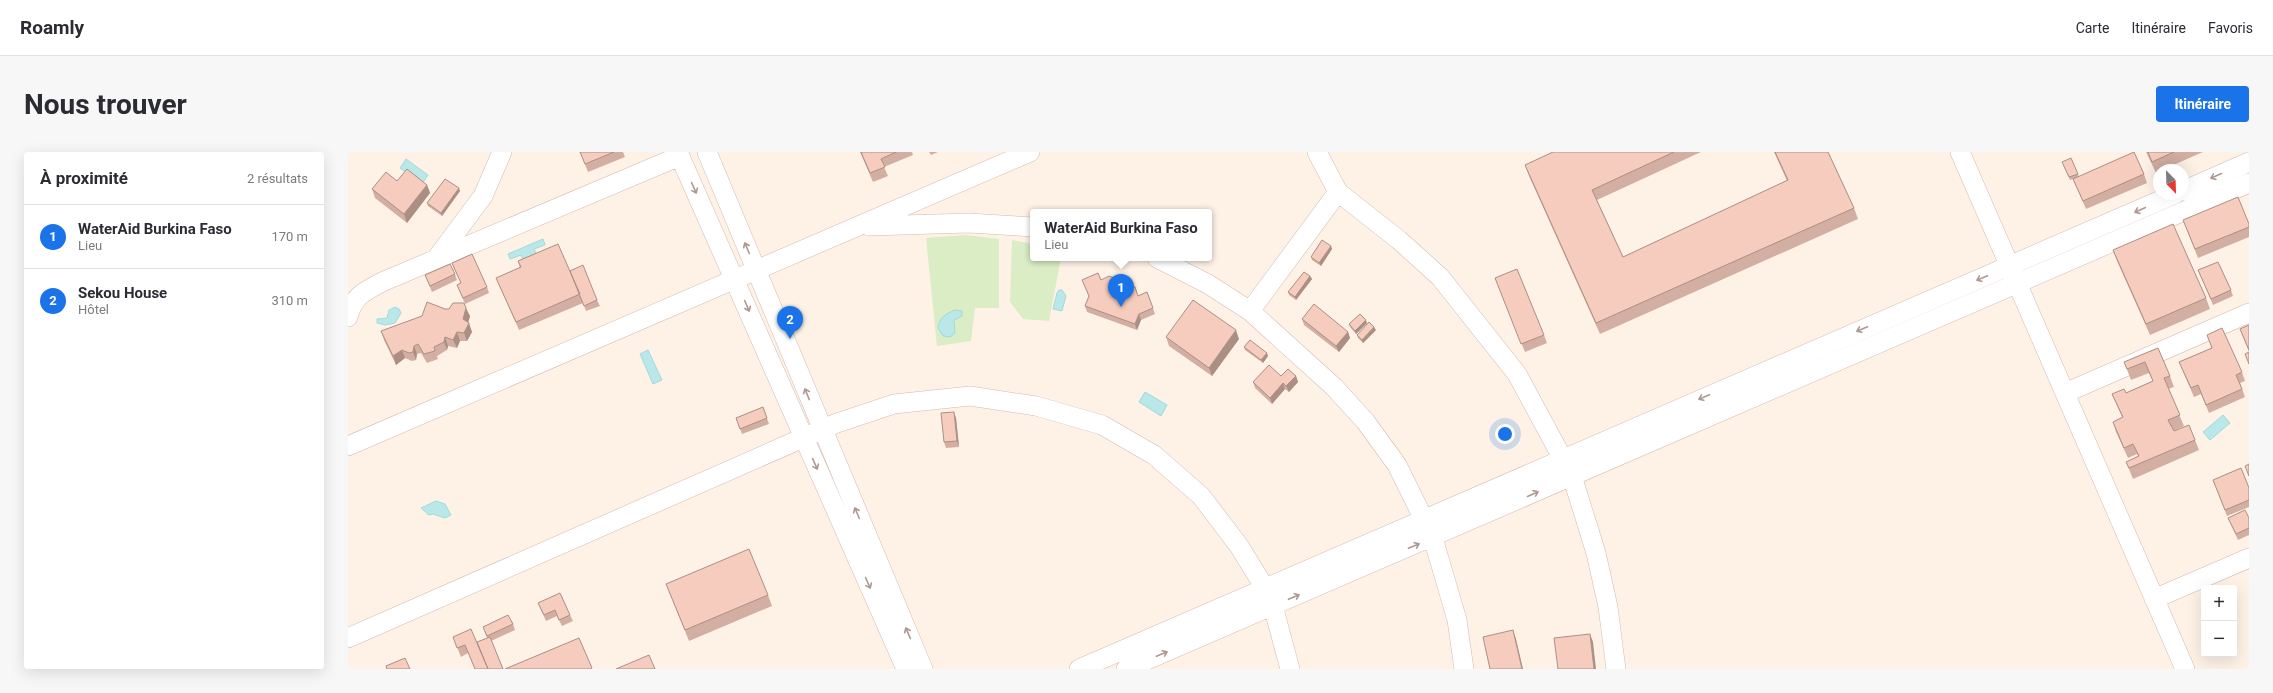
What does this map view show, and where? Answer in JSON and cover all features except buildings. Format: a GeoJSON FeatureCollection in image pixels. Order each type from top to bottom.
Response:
{"type":"FeatureCollection","features":[{"type":"Feature","properties":{"kind":"street"},"geometry":{"type":"LineString","coordinates":[[436,259],[483,196],[502,152]]}},
{"type":"Feature","properties":{"kind":"street"},"geometry":{"type":"LineString","coordinates":[[707,152],[923,669]]}},
{"type":"Feature","properties":{"kind":"street"},"geometry":{"type":"LineString","coordinates":[[348,446],[1030,152]]}},
{"type":"Feature","properties":{"kind":"street"},"geometry":{"type":"LineString","coordinates":[[1317,152],[1338,192],[1398,240],[1440,277],[1488,335],[1517,374],[1572,476],[1596,553],[1608,607],[1616,669]]}},
{"type":"Feature","properties":{"kind":"street"},"geometry":{"type":"LineString","coordinates":[[1964,153],[2010,267],[2019,284],[2185,669]]}},
{"type":"Feature","properties":{"kind":"street"},"geometry":{"type":"LineString","coordinates":[[348,317],[352,304],[359,294],[382,282],[679,154],[736,280],[803,438],[906,669]]}},
{"type":"Feature","properties":{"kind":"street"},"geometry":{"type":"LineString","coordinates":[[2189,188],[2249,162]]}},
{"type":"Feature","properties":{"kind":"street"},"geometry":{"type":"LineString","coordinates":[[1126,669],[1433,538],[1572,476],[2019,284],[2249,183]]}},
{"type":"Feature","properties":{"kind":"street"},"geometry":{"type":"LineString","coordinates":[[1250,311],[1338,192]]}},
{"type":"Feature","properties":{"kind":"street"},"geometry":{"type":"LineString","coordinates":[[1079,669],[1562,458],[2010,267],[2161,200]]}},
{"type":"Feature","properties":{"kind":"street"},"geometry":{"type":"LineString","coordinates":[[858,226],[969,223],[1030,227]]}},
{"type":"Feature","properties":{"kind":"street"},"geometry":{"type":"LineString","coordinates":[[1163,261],[1208,284],[1250,311],[1334,387],[1365,421],[1397,465],[1425,518],[1433,538],[1457,620],[1464,669]]}},
{"type":"Feature","properties":{"kind":"street"},"geometry":{"type":"LineString","coordinates":[[2065,393],[2249,313]]}},
{"type":"Feature","properties":{"kind":"street"},"geometry":{"type":"LineString","coordinates":[[1818,348],[1826,366]]}},
{"type":"Feature","properties":{"kind":"street"},"geometry":{"type":"LineString","coordinates":[[1726,388],[1733,406]]}},
{"type":"Feature","properties":{"kind":"street"},"geometry":{"type":"LineString","coordinates":[[348,638],[822,430],[894,404],[970,396],[1036,406],[1102,425],[1154,454],[1201,496],[1239,546],[1265,588],[1273,606],[1290,669]]}},
{"type":"Feature","properties":{"kind":"street"},"geometry":{"type":"LineString","coordinates":[[2154,599],[2249,558]]}},
{"type":"Feature","properties":{"kind":"green space"},"geometry":{"type":"Polygon","coordinates":[[[966,235],[999,239],[999,308],[975,308],[971,341],[937,346],[926,238],[966,235]]]}},
{"type":"Feature","properties":{"kind":"green space"},"geometry":{"type":"Polygon","coordinates":[[[1012,240],[1030,243],[1030,261],[1060,261],[1049,321],[1023,319],[1010,302],[1012,240]]]}},
{"type":"Feature","properties":{"kind":"water"},"geometry":{"type":"Polygon","coordinates":[[[406,159],[428,175],[422,184],[400,168],[406,159]]]}},
{"type":"Feature","properties":{"kind":"water"},"geometry":{"type":"Polygon","coordinates":[[[543,239],[545,245],[534,249],[538,257],[524,263],[521,255],[510,259],[508,254],[543,239]]]}},
{"type":"Feature","properties":{"kind":"water"},"geometry":{"type":"Polygon","coordinates":[[[1059,290],[1062,290],[1066,296],[1062,311],[1053,309],[1059,290]]]}},
{"type":"Feature","properties":{"kind":"water"},"geometry":{"type":"Polygon","coordinates":[[[395,307],[399,309],[401,313],[395,323],[385,325],[377,323],[377,319],[387,318],[389,310],[395,307]]]}},
{"type":"Feature","properties":{"kind":"water"},"geometry":{"type":"Polygon","coordinates":[[[955,310],[962,311],[962,316],[954,320],[955,333],[950,337],[943,336],[938,328],[941,319],[945,315],[955,310]]]}},
{"type":"Feature","properties":{"kind":"water"},"geometry":{"type":"Polygon","coordinates":[[[648,350],[662,380],[653,384],[640,354],[648,350]]]}},
{"type":"Feature","properties":{"kind":"water"},"geometry":{"type":"Polygon","coordinates":[[[1145,392],[1167,405],[1161,416],[1139,402],[1145,392]]]}},
{"type":"Feature","properties":{"kind":"water"},"geometry":{"type":"Polygon","coordinates":[[[2223,415],[2230,423],[2210,440],[2203,432],[2223,415]]]}},
{"type":"Feature","properties":{"kind":"water"},"geometry":{"type":"Polygon","coordinates":[[[436,501],[445,504],[451,515],[445,518],[433,514],[429,515],[421,508],[436,501]]]}},
{"type":"Feature","properties":{"kind":"place","name":"WaterAid Burkina Faso"},"geometry":{"type":"Point","coordinates":[1121,307]}},
{"type":"Feature","properties":{"kind":"place","name":"Sekou House"},"geometry":{"type":"Point","coordinates":[790,339]}}]}
